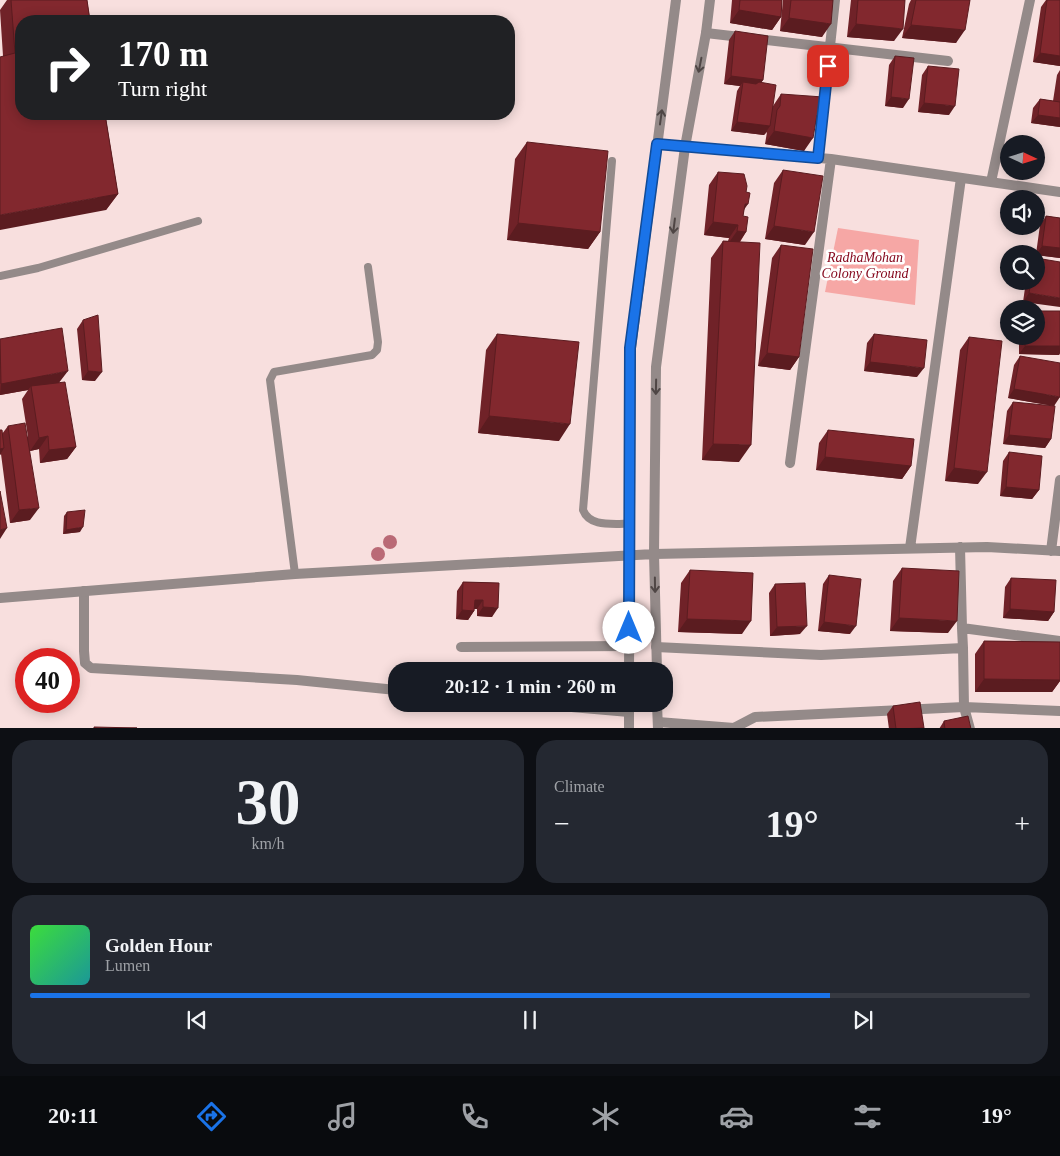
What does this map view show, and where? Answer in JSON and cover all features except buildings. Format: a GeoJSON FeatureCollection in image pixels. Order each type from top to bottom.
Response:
{"type":"FeatureCollection","features":[{"type":"Feature","properties":{"kind":"street"},"geometry":{"type":"LineString","coordinates":[[629,662],[630,348],[676,0]]}},
{"type":"Feature","properties":{"kind":"street"},"geometry":{"type":"LineString","coordinates":[[657,662],[654,554],[656,367],[684,147],[706,33],[710,0]]}},
{"type":"Feature","properties":{"kind":"street"},"geometry":{"type":"LineString","coordinates":[[818,158],[836,0]]}},
{"type":"Feature","properties":{"kind":"street"},"geometry":{"type":"LineString","coordinates":[[991,182],[1030,0]]}},
{"type":"Feature","properties":{"kind":"street"},"geometry":{"type":"LineString","coordinates":[[706,33],[948,61]]}},
{"type":"Feature","properties":{"kind":"street"},"geometry":{"type":"LineString","coordinates":[[657,144],[830,159],[1060,192]]}},
{"type":"Feature","properties":{"kind":"street"},"geometry":{"type":"LineString","coordinates":[[790,463],[830,159]]}},
{"type":"Feature","properties":{"kind":"street"},"geometry":{"type":"LineString","coordinates":[[910,548],[961,178]]}},
{"type":"Feature","properties":{"kind":"street"},"geometry":{"type":"LineString","coordinates":[[0,598],[295,574],[630,555],[960,547],[1055,551],[1060,480]]}},
{"type":"Feature","properties":{"kind":"street"},"geometry":{"type":"LineString","coordinates":[[960,547],[964,706],[970,728]]}},
{"type":"Feature","properties":{"kind":"street"},"geometry":{"type":"LineString","coordinates":[[84,591],[84,651],[86,663],[90,668],[297,680],[388,689]]}},
{"type":"Feature","properties":{"kind":"street"},"geometry":{"type":"LineString","coordinates":[[962,628],[1060,641]]}},
{"type":"Feature","properties":{"kind":"street"},"geometry":{"type":"LineString","coordinates":[[461,647],[629,646]]}},
{"type":"Feature","properties":{"kind":"street"},"geometry":{"type":"LineString","coordinates":[[656,647],[821,656],[963,648]]}},
{"type":"Feature","properties":{"kind":"street"},"geometry":{"type":"LineString","coordinates":[[657,712],[658,725],[734,728],[755,717],[964,706],[1060,711]]}},
{"type":"Feature","properties":{"kind":"street"},"geometry":{"type":"LineString","coordinates":[[629,712],[629,728]]}},
{"type":"Feature","properties":{"kind":"lane"},"geometry":{"type":"LineString","coordinates":[[612,161],[583,510],[591,520],[601,523],[630,524]]}},
{"type":"Feature","properties":{"kind":"lane"},"geometry":{"type":"LineString","coordinates":[[0,276],[38,268],[198,221]]}},
{"type":"Feature","properties":{"kind":"lane"},"geometry":{"type":"LineString","coordinates":[[295,574],[270,380],[274,372],[372,355],[377,350],[378,342],[368,267]]}},
{"type":"Feature","properties":{"kind":"green space","name":"RadhaMohan Colony Ground"},"geometry":{"type":"Polygon","coordinates":[[[838,228],[919,240],[915,305],[825,292],[838,228]]]}},
{"type":"Feature","properties":{"kind":"route"},"geometry":{"type":"LineString","coordinates":[[629,628],[630,348],[657,144],[818,158],[828,66]]}}]}
